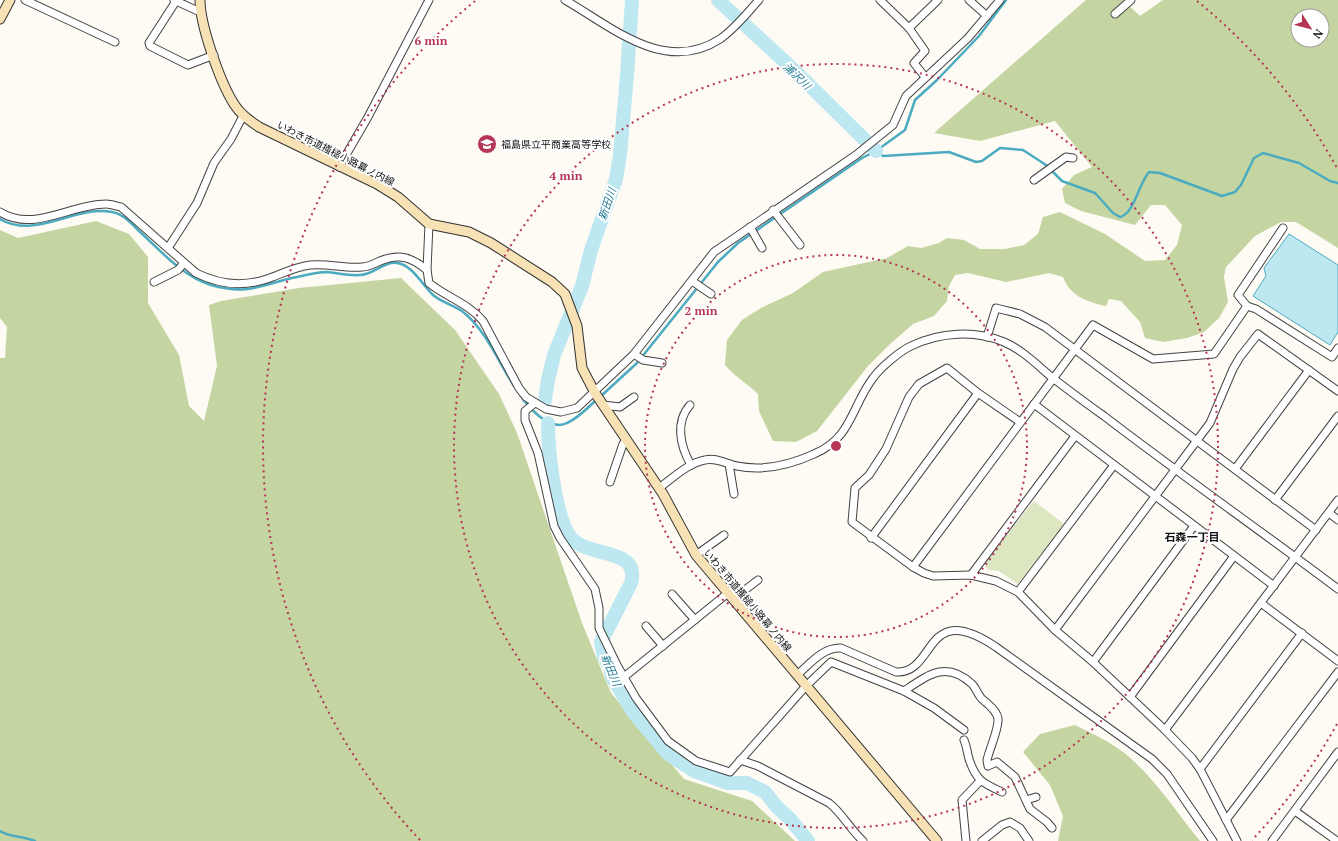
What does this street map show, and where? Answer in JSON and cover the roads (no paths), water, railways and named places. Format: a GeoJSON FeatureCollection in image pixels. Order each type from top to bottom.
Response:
{"type":"FeatureCollection","features":[{"type":"Feature","properties":{"kind":"street"},"geometry":{"type":"LineString","coordinates":[[0,19],[10,0]]}},
{"type":"Feature","properties":{"kind":"street"},"geometry":{"type":"LineString","coordinates":[[25,0],[115,42]]}},
{"type":"Feature","properties":{"kind":"street","name":"いわき市道搔槌小路幕ノ内線"},"geometry":{"type":"LineString","coordinates":[[200,0],[200,12],[214,55],[229,94],[243,116],[259,127],[398,196],[429,224],[470,232],[552,282],[565,294],[577,326],[582,368],[599,398],[659,488],[696,555],[937,841]]}},
{"type":"Feature","properties":{"kind":"street"},"geometry":{"type":"LineString","coordinates":[[339,167],[368,117],[429,0]]}},
{"type":"Feature","properties":{"kind":"street"},"geometry":{"type":"LineString","coordinates":[[565,0],[641,44],[662,51],[678,53],[706,47],[721,38],[759,0]]}},
{"type":"Feature","properties":{"kind":"street"},"geometry":{"type":"LineString","coordinates":[[880,0],[909,28],[925,51],[914,63],[925,77]]}},
{"type":"Feature","properties":{"kind":"street"},"geometry":{"type":"LineString","coordinates":[[909,28],[938,0]]}},
{"type":"Feature","properties":{"kind":"street"},"geometry":{"type":"LineString","coordinates":[[969,0],[987,16]]}},
{"type":"Feature","properties":{"kind":"street"},"geometry":{"type":"LineString","coordinates":[[429,224],[426,270],[429,283],[471,309],[483,321],[519,388],[535,405],[561,412],[577,408],[599,398],[714,252],[870,143],[893,125],[906,96],[968,38],[1000,0]]}},
{"type":"Feature","properties":{"kind":"street"},"geometry":{"type":"LineString","coordinates":[[1115,14],[1131,0]]}},
{"type":"Feature","properties":{"kind":"street"},"geometry":{"type":"LineString","coordinates":[[200,12],[175,1],[149,43],[150,46],[188,65],[214,55]]}},
{"type":"Feature","properties":{"kind":"street"},"geometry":{"type":"LineString","coordinates":[[168,248],[197,203],[214,163],[231,138],[243,116]]}},
{"type":"Feature","properties":{"kind":"street"},"geometry":{"type":"LineString","coordinates":[[1034,180],[1066,158],[1073,158]]}},
{"type":"Feature","properties":{"kind":"street"},"geometry":{"type":"LineString","coordinates":[[0,212],[17,220],[31,220],[96,204],[108,204],[121,207],[184,263],[203,276],[234,284],[249,284],[311,265],[362,267],[398,256],[415,261],[426,270]]}},
{"type":"Feature","properties":{"kind":"street"},"geometry":{"type":"LineString","coordinates":[[773,210],[800,245]]}},
{"type":"Feature","properties":{"kind":"street"},"geometry":{"type":"LineString","coordinates":[[750,227],[762,248]]}},
{"type":"Feature","properties":{"kind":"street"},"geometry":{"type":"LineString","coordinates":[[1283,228],[1238,295],[1247,306],[1256,309],[1332,357],[1338,348]]}},
{"type":"Feature","properties":{"kind":"street"},"geometry":{"type":"LineString","coordinates":[[154,282],[178,270],[184,263]]}},
{"type":"Feature","properties":{"kind":"street"},"geometry":{"type":"LineString","coordinates":[[692,281],[711,294]]}},
{"type":"Feature","properties":{"kind":"street"},"geometry":{"type":"LineString","coordinates":[[913,567],[1093,325],[1153,359],[1214,354],[1247,306]]}},
{"type":"Feature","properties":{"kind":"street"},"geometry":{"type":"LineString","coordinates":[[986,337],[996,308],[1020,314],[1045,327],[1316,530]]}},
{"type":"Feature","properties":{"kind":"street"},"geometry":{"type":"LineString","coordinates":[[659,488],[691,465],[711,459],[729,464],[750,467],[767,467],[783,465],[814,454],[837,441],[874,376],[910,347],[936,337],[970,334],[1005,342],[1024,354],[1053,378],[1175,470],[1338,589]]}},
{"type":"Feature","properties":{"kind":"street"},"geometry":{"type":"LineString","coordinates":[[1055,630],[1210,423],[1240,356],[1258,334],[1338,391]]}},
{"type":"Feature","properties":{"kind":"street"},"geometry":{"type":"LineString","coordinates":[[634,354],[643,360],[662,363]]}},
{"type":"Feature","properties":{"kind":"street"},"geometry":{"type":"LineString","coordinates":[[1020,422],[978,393],[947,368],[920,384],[909,397],[886,448],[868,475],[855,488],[852,522],[871,538],[913,567],[933,576],[971,575],[996,581],[1018,592],[1055,630],[1093,662],[1165,730],[1200,769],[1237,841]]}},
{"type":"Feature","properties":{"kind":"street"},"geometry":{"type":"LineString","coordinates":[[1235,470],[1309,370]]}},
{"type":"Feature","properties":{"kind":"street"},"geometry":{"type":"LineString","coordinates":[[871,538],[978,393]]}},
{"type":"Feature","properties":{"kind":"street"},"geometry":{"type":"LineString","coordinates":[[599,398],[620,407],[634,397]]}},
{"type":"Feature","properties":{"kind":"street"},"geometry":{"type":"LineString","coordinates":[[690,404],[683,413],[681,437],[687,458],[691,465]]}},
{"type":"Feature","properties":{"kind":"street"},"geometry":{"type":"LineString","coordinates":[[1034,404],[1274,586]]}},
{"type":"Feature","properties":{"kind":"street"},"geometry":{"type":"LineString","coordinates":[[535,405],[525,411],[525,420],[538,453],[554,526],[560,538],[595,589],[599,608],[599,628],[624,677],[636,698],[660,731],[682,752],[709,766],[730,772],[806,686],[831,662],[904,691],[934,708],[964,730]]}},
{"type":"Feature","properties":{"kind":"street"},"geometry":{"type":"LineString","coordinates":[[1276,500],[1338,416]]}},
{"type":"Feature","properties":{"kind":"street"},"geometry":{"type":"LineString","coordinates":[[971,575],[1075,436]]}},
{"type":"Feature","properties":{"kind":"street"},"geometry":{"type":"LineString","coordinates":[[610,482],[623,444],[626,440]]}},
{"type":"Feature","properties":{"kind":"street"},"geometry":{"type":"LineString","coordinates":[[729,464],[734,494]]}},
{"type":"Feature","properties":{"kind":"street"},"geometry":{"type":"LineString","coordinates":[[1018,592],[1114,465]]}},
{"type":"Feature","properties":{"kind":"street"},"geometry":{"type":"LineString","coordinates":[[1165,730],[1338,500]]}},
{"type":"Feature","properties":{"kind":"street"},"geometry":{"type":"LineString","coordinates":[[1329,513],[1338,520]]}},
{"type":"Feature","properties":{"kind":"street"},"geometry":{"type":"LineString","coordinates":[[1093,662],[1194,526]]}},
{"type":"Feature","properties":{"kind":"street"},"geometry":{"type":"LineString","coordinates":[[696,555],[724,535]]}},
{"type":"Feature","properties":{"kind":"street"},"geometry":{"type":"LineString","coordinates":[[1130,697],[1234,556]]}},
{"type":"Feature","properties":{"kind":"street"},"geometry":{"type":"LineString","coordinates":[[624,677],[695,620],[730,596],[758,580]]}},
{"type":"Feature","properties":{"kind":"street"},"geometry":{"type":"LineString","coordinates":[[672,594],[695,620]]}},
{"type":"Feature","properties":{"kind":"street"},"geometry":{"type":"LineString","coordinates":[[1261,603],[1338,661]]}},
{"type":"Feature","properties":{"kind":"street"},"geometry":{"type":"LineString","coordinates":[[646,626],[663,646]]}},
{"type":"Feature","properties":{"kind":"street"},"geometry":{"type":"LineString","coordinates":[[797,675],[823,653],[833,648],[841,648],[896,672],[903,673],[913,667],[930,646],[942,635],[954,630],[974,633],[996,647],[1152,759],[1167,774],[1213,841]]}},
{"type":"Feature","properties":{"kind":"street"},"geometry":{"type":"LineString","coordinates":[[1200,769],[1302,633]]}},
{"type":"Feature","properties":{"kind":"street"},"geometry":{"type":"LineString","coordinates":[[904,691],[926,676],[940,671],[957,674],[973,685],[980,696],[994,710],[998,720],[987,760],[988,766],[996,762],[1008,770],[1020,783],[1030,809],[1047,822],[1052,828]]}},
{"type":"Feature","properties":{"kind":"street"},"geometry":{"type":"LineString","coordinates":[[1226,820],[1338,672]]}},
{"type":"Feature","properties":{"kind":"street"},"geometry":{"type":"LineString","coordinates":[[964,740],[968,749],[968,757],[980,781],[1002,792]]}},
{"type":"Feature","properties":{"kind":"street"},"geometry":{"type":"LineString","coordinates":[[1272,841],[1338,752]]}},
{"type":"Feature","properties":{"kind":"street"},"geometry":{"type":"LineString","coordinates":[[740,760],[758,766],[829,803],[836,809],[863,841]]}},
{"type":"Feature","properties":{"kind":"street"},"geometry":{"type":"LineString","coordinates":[[966,841],[962,800],[980,781]]}},
{"type":"Feature","properties":{"kind":"street"},"geometry":{"type":"LineString","coordinates":[[1026,800],[1036,797]]}},
{"type":"Feature","properties":{"kind":"street"},"geometry":{"type":"LineString","coordinates":[[1295,810],[1337,841]]}},
{"type":"Feature","properties":{"kind":"street"},"geometry":{"type":"LineString","coordinates":[[982,841],[1002,825],[1010,822],[1020,828],[1029,841]]}},
{"type":"Feature","properties":{"kind":"water"},"geometry":{"type":"Polygon","coordinates":[[[1289,234],[1338,265],[1338,332],[1330,345],[1253,296],[1266,276],[1264,268],[1289,234]]]}},
{"type":"Feature","properties":{"kind":"waterway","name":"新田川"},"geometry":{"type":"LineString","coordinates":[[545,400],[554,355],[582,286],[591,250],[616,179],[620,155],[632,0]]}},
{"type":"Feature","properties":{"kind":"waterway","name":"浦沢川"},"geometry":{"type":"LineString","coordinates":[[718,0],[795,71],[876,151]]}},
{"type":"Feature","properties":{"kind":"waterway"},"geometry":{"type":"LineString","coordinates":[[600,397],[637,363],[718,262],[738,243],[905,130],[915,100],[937,80],[979,36],[1006,0]]}},
{"type":"Feature","properties":{"kind":"waterway"},"geometry":{"type":"LineString","coordinates":[[876,151],[883,156],[949,152],[976,162],[982,161],[1000,148],[1023,150],[1046,165],[1062,181],[1095,193],[1113,213],[1120,217],[1125,215],[1133,204],[1145,177],[1149,172],[1160,173],[1222,196],[1235,192],[1241,185],[1254,158],[1263,153],[1299,163],[1330,181],[1338,183]]}},
{"type":"Feature","properties":{"kind":"waterway"},"geometry":{"type":"LineString","coordinates":[[0,219],[14,224],[27,226],[84,213],[98,211],[116,213],[130,222],[172,262],[191,276],[211,285],[224,288],[255,288],[319,272],[360,275],[369,273],[388,264],[397,263],[408,267],[433,295],[462,311],[478,327],[485,336],[514,386]]}},
{"type":"Feature","properties":{"kind":"waterway"},"geometry":{"type":"LineString","coordinates":[[519,393],[533,411],[539,416],[546,421],[560,425],[575,418],[596,400]]}},
{"type":"Feature","properties":{"kind":"waterway","name":"新田川"},"geometry":{"type":"LineString","coordinates":[[548,423],[551,466],[557,500],[565,528],[571,538],[579,544],[621,558],[628,564],[632,572],[631,583],[601,642],[604,657],[610,667],[612,677],[633,712],[668,754],[694,771],[727,783],[747,783],[765,792],[808,841]]}},
{"type":"Feature","properties":{"kind":"waterway"},"geometry":{"type":"LineString","coordinates":[[0,831],[35,841]]}},
{"type":"Feature","properties":{"kind":"place","name":"福島県立平商業高等学校"},"geometry":{"type":"Point","coordinates":[487,144]}},
{"type":"Feature","properties":{"kind":"district","name":"石森一丁目"},"geometry":{"type":"Point","coordinates":[1192,537]}}]}
